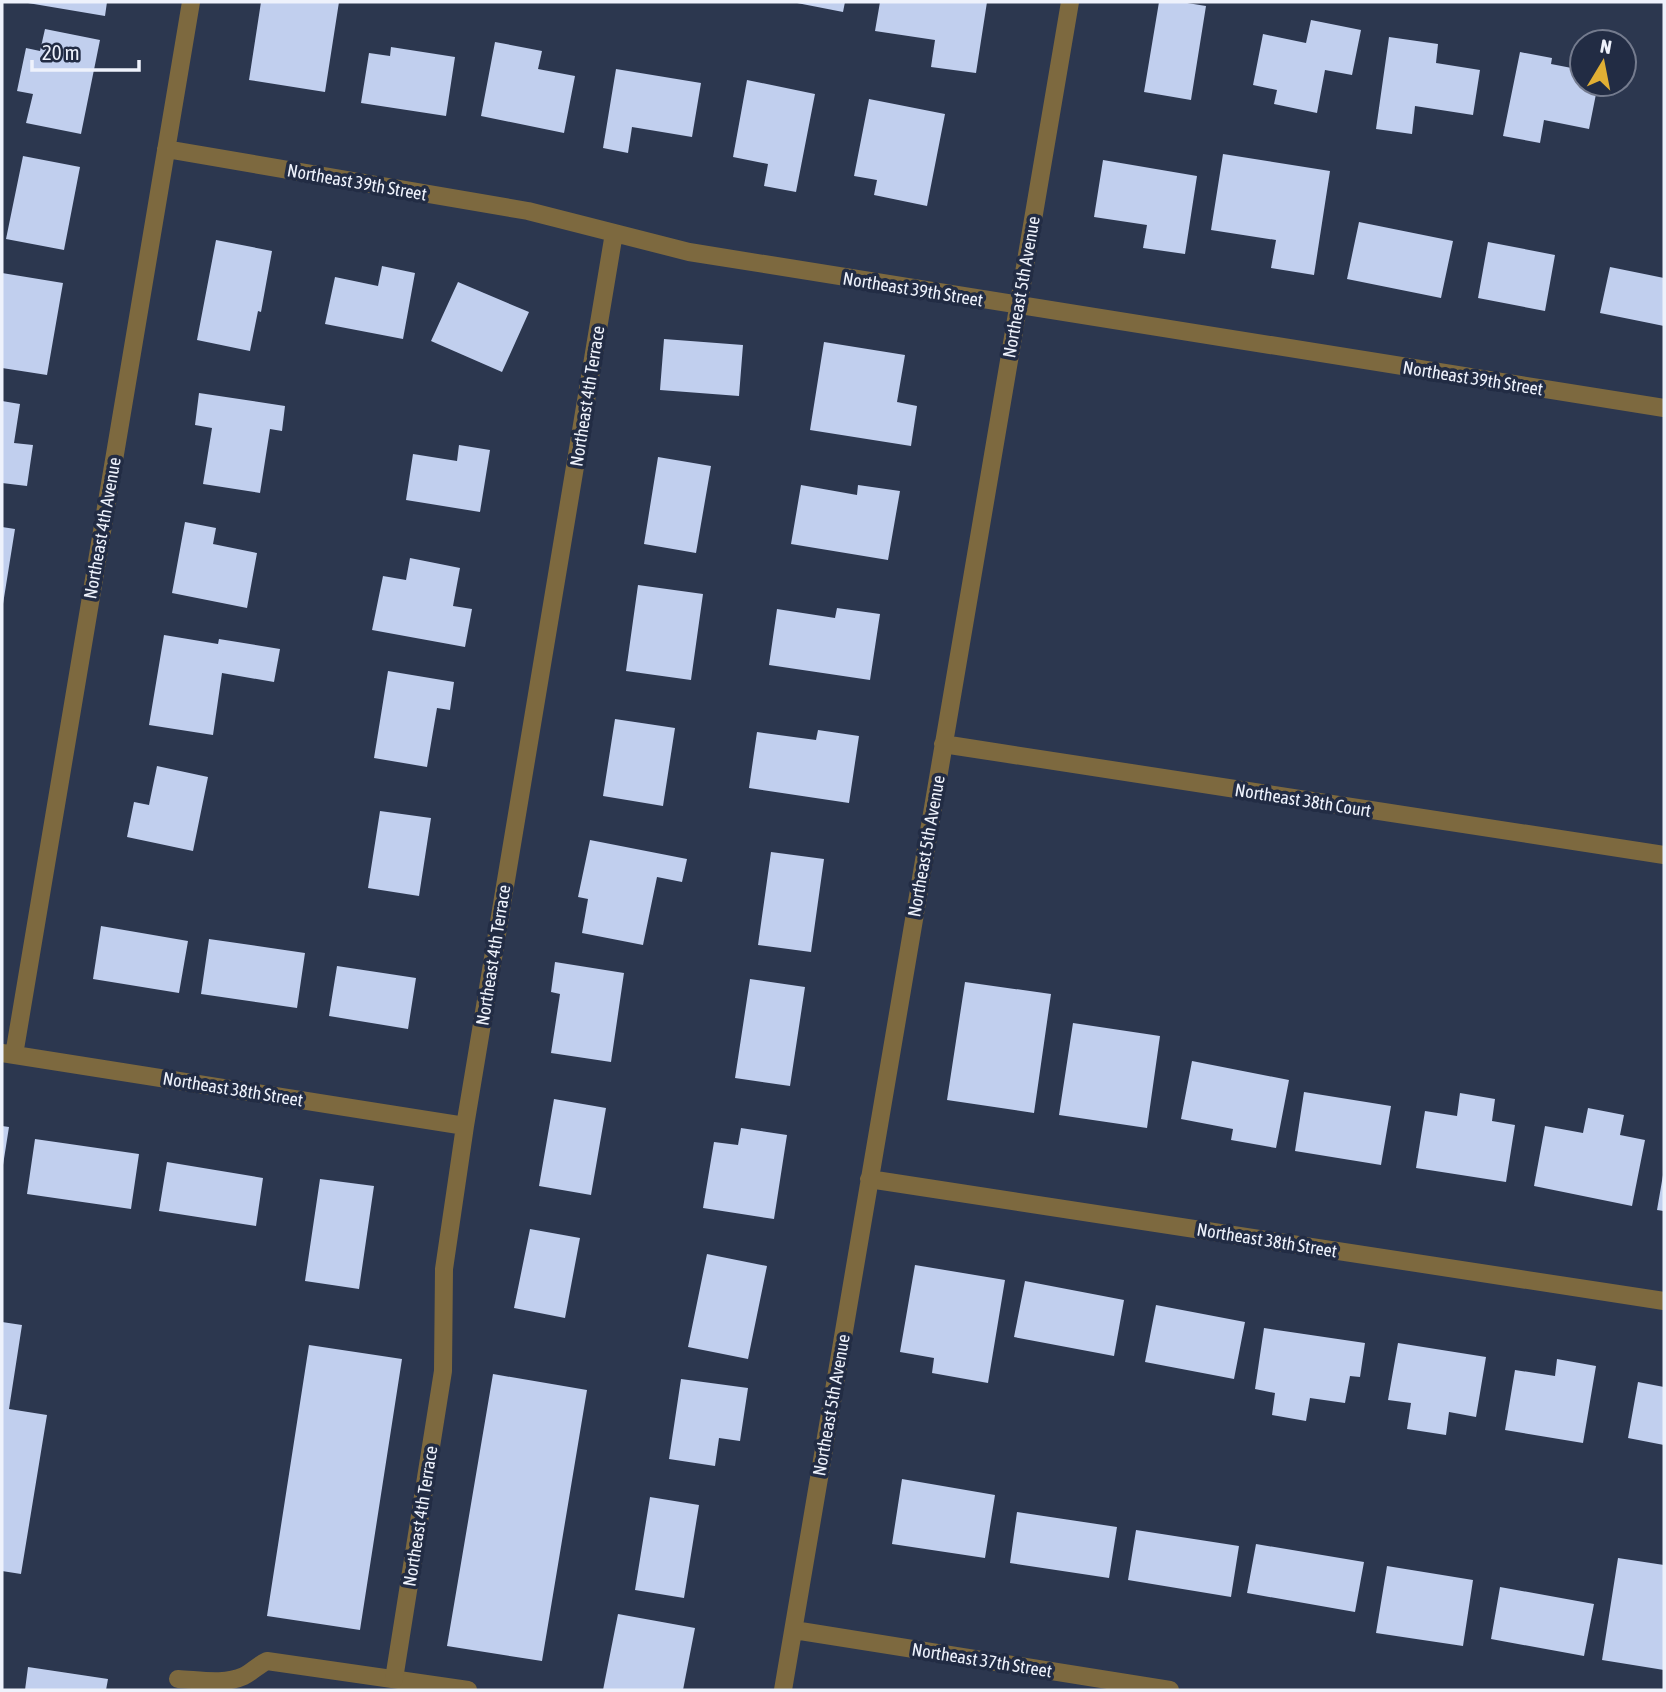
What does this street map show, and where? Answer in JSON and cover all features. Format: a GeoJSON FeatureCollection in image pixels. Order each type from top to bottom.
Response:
{"type":"FeatureCollection","features":[{"type":"Feature","properties":{"kind":"street","name":"Northeast 4th Avenue"},"geometry":{"type":"LineString","coordinates":[[8,1054],[191,2]]}},
{"type":"Feature","properties":{"kind":"street","name":"Northeast 5th Avenue"},"geometry":{"type":"LineString","coordinates":[[783,1690],[1070,2]]}},
{"type":"Feature","properties":{"kind":"street","name":"Northeast 39th Street"},"geometry":{"type":"LineString","coordinates":[[166,149],[528,211],[689,252],[1664,408]]}},
{"type":"Feature","properties":{"kind":"street","name":"Northeast 4th Terrace"},"geometry":{"type":"LineString","coordinates":[[394,1679],[443,1371],[444,1269],[465,1126],[614,233]]}},
{"type":"Feature","properties":{"kind":"street","name":"Northeast 38th Court"},"geometry":{"type":"LineString","coordinates":[[943,744],[1664,856]]}},
{"type":"Feature","properties":{"kind":"street","name":"Northeast 38th Street"},"geometry":{"type":"LineString","coordinates":[[8,1054],[465,1126]]}},
{"type":"Feature","properties":{"kind":"street","name":"Northeast 38th Street"},"geometry":{"type":"LineString","coordinates":[[869,1179],[1664,1301]]}},
{"type":"Feature","properties":{"kind":"street","name":"Northeast 37th Street"},"geometry":{"type":"LineString","coordinates":[[794,1630],[1170,1690]]}},
{"type":"Feature","properties":{"kind":"street"},"geometry":{"type":"LineString","coordinates":[[178,1679],[224,1682],[246,1675],[257,1665],[267,1661],[468,1690]]}},
{"type":"Feature","properties":{"kind":"building"},"geometry":{"type":"Polygon","coordinates":[[[22,2],[107,2],[105,16],[22,2]]]}},
{"type":"Feature","properties":{"kind":"building"},"geometry":{"type":"Polygon","coordinates":[[[261,2],[339,2],[325,92],[249,80],[261,2]]]}},
{"type":"Feature","properties":{"kind":"building"},"geometry":{"type":"Polygon","coordinates":[[[792,2],[845,2],[843,12],[792,2]]]}},
{"type":"Feature","properties":{"kind":"building"},"geometry":{"type":"Polygon","coordinates":[[[880,2],[987,2],[976,73],[931,67],[935,40],[875,31],[880,2]]]}},
{"type":"Feature","properties":{"kind":"building"},"geometry":{"type":"Polygon","coordinates":[[[1159,2],[1206,6],[1191,100],[1144,92],[1159,2]]]}},
{"type":"Feature","properties":{"kind":"building"},"geometry":{"type":"Polygon","coordinates":[[[1311,20],[1361,30],[1352,75],[1325,70],[1317,113],[1274,104],[1277,90],[1253,85],[1263,34],[1306,43],[1311,20]]]}},
{"type":"Feature","properties":{"kind":"building"},"geometry":{"type":"Polygon","coordinates":[[[45,29],[100,40],[81,134],[26,123],[33,94],[17,91],[26,48],[40,51],[45,29]]]}},
{"type":"Feature","properties":{"kind":"building"},"geometry":{"type":"Polygon","coordinates":[[[1389,37],[1438,44],[1436,63],[1480,70],[1473,115],[1415,106],[1412,134],[1376,129],[1389,37]]]}},
{"type":"Feature","properties":{"kind":"building"},"geometry":{"type":"Polygon","coordinates":[[[495,42],[542,51],[538,69],[575,76],[564,133],[481,116],[495,42]]]}},
{"type":"Feature","properties":{"kind":"building"},"geometry":{"type":"Polygon","coordinates":[[[391,47],[455,57],[446,116],[361,103],[369,53],[390,56],[391,47]]]}},
{"type":"Feature","properties":{"kind":"building"},"geometry":{"type":"Polygon","coordinates":[[[1520,52],[1552,58],[1551,64],[1568,67],[1568,98],[1595,98],[1589,129],[1544,120],[1540,143],[1503,136],[1520,52]]]}},
{"type":"Feature","properties":{"kind":"building"},"geometry":{"type":"Polygon","coordinates":[[[616,69],[701,83],[692,137],[632,127],[628,153],[603,148],[616,69]]]}},
{"type":"Feature","properties":{"kind":"building"},"geometry":{"type":"Polygon","coordinates":[[[747,80],[815,94],[796,192],[764,186],[768,164],[733,157],[747,80]]]}},
{"type":"Feature","properties":{"kind":"building"},"geometry":{"type":"Polygon","coordinates":[[[869,99],[945,114],[927,206],[874,195],[877,180],[854,176],[869,99]]]}},
{"type":"Feature","properties":{"kind":"building"},"geometry":{"type":"Polygon","coordinates":[[[1223,154],[1330,171],[1314,275],[1271,268],[1276,240],[1211,230],[1223,154]]]}},
{"type":"Feature","properties":{"kind":"building"},"geometry":{"type":"Polygon","coordinates":[[[23,156],[80,167],[64,250],[6,239],[23,156]]]}},
{"type":"Feature","properties":{"kind":"building"},"geometry":{"type":"Polygon","coordinates":[[[1103,160],[1197,176],[1185,254],[1143,248],[1147,225],[1094,217],[1103,160]]]}},
{"type":"Feature","properties":{"kind":"building"},"geometry":{"type":"Polygon","coordinates":[[[1359,222],[1453,241],[1441,298],[1347,279],[1359,222]]]}},
{"type":"Feature","properties":{"kind":"building"},"geometry":{"type":"Polygon","coordinates":[[[216,240],[272,251],[261,312],[258,311],[250,351],[197,340],[216,240]]]}},
{"type":"Feature","properties":{"kind":"building"},"geometry":{"type":"Polygon","coordinates":[[[1488,242],[1555,255],[1545,311],[1478,298],[1488,242]]]}},
{"type":"Feature","properties":{"kind":"building"},"geometry":{"type":"Polygon","coordinates":[[[382,266],[415,273],[403,339],[325,324],[335,277],[378,286],[382,266]]]}},
{"type":"Feature","properties":{"kind":"building"},"geometry":{"type":"Polygon","coordinates":[[[1610,267],[1664,278],[1664,326],[1600,313],[1610,267]]]}},
{"type":"Feature","properties":{"kind":"building"},"geometry":{"type":"Polygon","coordinates":[[[2,273],[63,283],[47,375],[2,368],[2,273]]]}},
{"type":"Feature","properties":{"kind":"building"},"geometry":{"type":"Polygon","coordinates":[[[458,282],[529,312],[502,372],[431,341],[458,282]]]}},
{"type":"Feature","properties":{"kind":"building"},"geometry":{"type":"Polygon","coordinates":[[[664,339],[743,345],[739,396],[660,390],[664,339]]]}},
{"type":"Feature","properties":{"kind":"building"},"geometry":{"type":"Polygon","coordinates":[[[824,342],[905,355],[897,402],[917,406],[911,446],[810,430],[824,342]]]}},
{"type":"Feature","properties":{"kind":"building"},"geometry":{"type":"Polygon","coordinates":[[[199,393],[285,406],[282,431],[270,429],[260,493],[203,484],[212,428],[195,425],[199,393]]]}},
{"type":"Feature","properties":{"kind":"building"},"geometry":{"type":"Polygon","coordinates":[[[2,401],[20,404],[14,443],[33,445],[27,486],[2,483],[2,401]]]}},
{"type":"Feature","properties":{"kind":"building"},"geometry":{"type":"Polygon","coordinates":[[[459,445],[490,450],[480,512],[406,500],[413,454],[457,461],[459,445]]]}},
{"type":"Feature","properties":{"kind":"building"},"geometry":{"type":"Polygon","coordinates":[[[658,457],[711,466],[696,553],[644,544],[658,457]]]}},
{"type":"Feature","properties":{"kind":"building"},"geometry":{"type":"Polygon","coordinates":[[[801,485],[857,495],[858,485],[900,491],[888,560],[791,544],[801,485]]]}},
{"type":"Feature","properties":{"kind":"building"},"geometry":{"type":"Polygon","coordinates":[[[185,522],[216,528],[213,544],[257,553],[247,608],[172,593],[185,522]]]}},
{"type":"Feature","properties":{"kind":"building"},"geometry":{"type":"Polygon","coordinates":[[[2,527],[15,529],[3,604],[2,604],[2,527]]]}},
{"type":"Feature","properties":{"kind":"building"},"geometry":{"type":"Polygon","coordinates":[[[410,558],[460,568],[453,606],[472,609],[465,647],[372,630],[383,576],[406,580],[410,558]]]}},
{"type":"Feature","properties":{"kind":"building"},"geometry":{"type":"Polygon","coordinates":[[[638,585],[703,594],[691,680],[626,671],[638,585]]]}},
{"type":"Feature","properties":{"kind":"building"},"geometry":{"type":"Polygon","coordinates":[[[837,608],[880,614],[870,680],[769,665],[777,609],[835,618],[837,608]]]}},
{"type":"Feature","properties":{"kind":"building"},"geometry":{"type":"Polygon","coordinates":[[[164,635],[218,644],[219,639],[280,649],[274,682],[222,673],[213,735],[149,725],[164,635]]]}},
{"type":"Feature","properties":{"kind":"building"},"geometry":{"type":"Polygon","coordinates":[[[388,671],[454,682],[450,710],[437,708],[427,767],[374,758],[388,671]]]}},
{"type":"Feature","properties":{"kind":"building"},"geometry":{"type":"Polygon","coordinates":[[[615,719],[675,728],[663,806],[603,796],[615,719]]]}},
{"type":"Feature","properties":{"kind":"building"},"geometry":{"type":"Polygon","coordinates":[[[818,730],[859,736],[849,803],[749,788],[757,732],[816,740],[818,730]]]}},
{"type":"Feature","properties":{"kind":"building"},"geometry":{"type":"Polygon","coordinates":[[[157,766],[208,777],[193,851],[127,837],[134,802],[149,805],[157,766]]]}},
{"type":"Feature","properties":{"kind":"building"},"geometry":{"type":"Polygon","coordinates":[[[380,811],[431,818],[419,896],[368,888],[380,811]]]}},
{"type":"Feature","properties":{"kind":"building"},"geometry":{"type":"Polygon","coordinates":[[[590,840],[687,859],[682,882],[657,877],[643,945],[582,933],[588,899],[578,897],[590,840]]]}},
{"type":"Feature","properties":{"kind":"building"},"geometry":{"type":"Polygon","coordinates":[[[771,852],[824,859],[811,952],[758,945],[771,852]]]}},
{"type":"Feature","properties":{"kind":"building"},"geometry":{"type":"Polygon","coordinates":[[[101,926],[188,941],[179,993],[93,979],[101,926]]]}},
{"type":"Feature","properties":{"kind":"building"},"geometry":{"type":"Polygon","coordinates":[[[209,939],[305,953],[297,1008],[201,994],[209,939]]]}},
{"type":"Feature","properties":{"kind":"building"},"geometry":{"type":"Polygon","coordinates":[[[555,962],[624,973],[611,1062],[551,1053],[560,994],[551,992],[555,962]]]}},
{"type":"Feature","properties":{"kind":"building"},"geometry":{"type":"Polygon","coordinates":[[[337,966],[416,978],[408,1029],[329,1016],[337,966]]]}},
{"type":"Feature","properties":{"kind":"building"},"geometry":{"type":"Polygon","coordinates":[[[750,979],[805,987],[790,1086],[735,1078],[750,979]]]}},
{"type":"Feature","properties":{"kind":"building"},"geometry":{"type":"Polygon","coordinates":[[[965,982],[1051,994],[1034,1113],[947,1100],[965,982]]]}},
{"type":"Feature","properties":{"kind":"building"},"geometry":{"type":"Polygon","coordinates":[[[1073,1023],[1160,1036],[1147,1128],[1059,1115],[1073,1023]]]}},
{"type":"Feature","properties":{"kind":"building"},"geometry":{"type":"Polygon","coordinates":[[[1192,1061],[1289,1080],[1276,1148],[1231,1140],[1233,1129],[1181,1119],[1192,1061]]]}},
{"type":"Feature","properties":{"kind":"building"},"geometry":{"type":"Polygon","coordinates":[[[1304,1092],[1391,1106],[1381,1165],[1295,1151],[1304,1092]]]}},
{"type":"Feature","properties":{"kind":"building"},"geometry":{"type":"Polygon","coordinates":[[[1460,1093],[1495,1099],[1492,1121],[1515,1125],[1506,1182],[1416,1168],[1425,1111],[1457,1116],[1460,1093]]]}},
{"type":"Feature","properties":{"kind":"building"},"geometry":{"type":"Polygon","coordinates":[[[554,1099],[606,1108],[591,1195],[539,1186],[554,1099]]]}},
{"type":"Feature","properties":{"kind":"building"},"geometry":{"type":"Polygon","coordinates":[[[1588,1108],[1624,1115],[1620,1135],[1645,1140],[1632,1206],[1534,1186],[1545,1126],[1583,1133],[1588,1108]]]}},
{"type":"Feature","properties":{"kind":"building"},"geometry":{"type":"Polygon","coordinates":[[[2,1126],[9,1127],[3,1165],[2,1165],[2,1126]]]}},
{"type":"Feature","properties":{"kind":"building"},"geometry":{"type":"Polygon","coordinates":[[[741,1128],[787,1135],[774,1219],[703,1208],[714,1142],[738,1145],[741,1128]]]}},
{"type":"Feature","properties":{"kind":"building"},"geometry":{"type":"Polygon","coordinates":[[[35,1139],[139,1154],[131,1209],[27,1194],[35,1139]]]}},
{"type":"Feature","properties":{"kind":"building"},"geometry":{"type":"Polygon","coordinates":[[[167,1162],[263,1178],[256,1226],[159,1211],[167,1162]]]}},
{"type":"Feature","properties":{"kind":"building"},"geometry":{"type":"Polygon","coordinates":[[[1664,1175],[1664,1211],[1657,1210],[1664,1175]]]}},
{"type":"Feature","properties":{"kind":"building"},"geometry":{"type":"Polygon","coordinates":[[[320,1179],[374,1186],[359,1289],[305,1281],[320,1179]]]}},
{"type":"Feature","properties":{"kind":"building"},"geometry":{"type":"Polygon","coordinates":[[[530,1229],[580,1238],[565,1318],[514,1308],[530,1229]]]}},
{"type":"Feature","properties":{"kind":"building"},"geometry":{"type":"Polygon","coordinates":[[[707,1254],[767,1266],[748,1359],[688,1347],[707,1254]]]}},
{"type":"Feature","properties":{"kind":"building"},"geometry":{"type":"Polygon","coordinates":[[[915,1265],[1005,1280],[988,1383],[932,1373],[934,1358],[900,1352],[915,1265]]]}},
{"type":"Feature","properties":{"kind":"building"},"geometry":{"type":"Polygon","coordinates":[[[1025,1281],[1124,1300],[1114,1356],[1014,1337],[1025,1281]]]}},
{"type":"Feature","properties":{"kind":"building"},"geometry":{"type":"Polygon","coordinates":[[[1156,1305],[1245,1322],[1234,1379],[1145,1362],[1156,1305]]]}},
{"type":"Feature","properties":{"kind":"building"},"geometry":{"type":"Polygon","coordinates":[[[2,1322],[22,1325],[9,1409],[47,1415],[21,1574],[2,1571],[2,1322]]]}},
{"type":"Feature","properties":{"kind":"building"},"geometry":{"type":"Polygon","coordinates":[[[1264,1328],[1365,1343],[1360,1377],[1350,1376],[1345,1403],[1310,1398],[1306,1421],[1272,1415],[1275,1393],[1255,1389],[1264,1328]]]}},
{"type":"Feature","properties":{"kind":"building"},"geometry":{"type":"Polygon","coordinates":[[[1398,1343],[1486,1357],[1476,1417],[1449,1412],[1446,1435],[1407,1429],[1411,1403],[1388,1400],[1398,1343]]]}},
{"type":"Feature","properties":{"kind":"building"},"geometry":{"type":"Polygon","coordinates":[[[309,1345],[402,1359],[360,1630],[267,1616],[309,1345]]]}},
{"type":"Feature","properties":{"kind":"building"},"geometry":{"type":"Polygon","coordinates":[[[1557,1359],[1596,1366],[1583,1443],[1505,1430],[1515,1370],[1555,1376],[1557,1359]]]}},
{"type":"Feature","properties":{"kind":"building"},"geometry":{"type":"Polygon","coordinates":[[[493,1374],[587,1390],[542,1661],[447,1646],[493,1374]]]}},
{"type":"Feature","properties":{"kind":"building"},"geometry":{"type":"Polygon","coordinates":[[[681,1379],[748,1388],[740,1441],[719,1438],[715,1466],[669,1459],[681,1379]]]}},
{"type":"Feature","properties":{"kind":"building"},"geometry":{"type":"Polygon","coordinates":[[[1638,1382],[1664,1387],[1664,1445],[1628,1438],[1638,1382]]]}},
{"type":"Feature","properties":{"kind":"building"},"geometry":{"type":"Polygon","coordinates":[[[902,1479],[995,1495],[985,1558],[892,1544],[902,1479]]]}},
{"type":"Feature","properties":{"kind":"building"},"geometry":{"type":"Polygon","coordinates":[[[650,1497],[699,1505],[684,1598],[635,1590],[650,1497]]]}},
{"type":"Feature","properties":{"kind":"building"},"geometry":{"type":"Polygon","coordinates":[[[1017,1512],[1117,1527],[1109,1578],[1010,1563],[1017,1512]]]}},
{"type":"Feature","properties":{"kind":"building"},"geometry":{"type":"Polygon","coordinates":[[[1136,1530],[1239,1546],[1231,1597],[1128,1580],[1136,1530]]]}},
{"type":"Feature","properties":{"kind":"building"},"geometry":{"type":"Polygon","coordinates":[[[1256,1544],[1364,1562],[1355,1612],[1247,1593],[1256,1544]]]}},
{"type":"Feature","properties":{"kind":"building"},"geometry":{"type":"Polygon","coordinates":[[[1618,1558],[1664,1565],[1664,1670],[1602,1660],[1618,1558]]]}},
{"type":"Feature","properties":{"kind":"building"},"geometry":{"type":"Polygon","coordinates":[[[1387,1566],[1473,1580],[1463,1646],[1376,1633],[1387,1566]]]}},
{"type":"Feature","properties":{"kind":"building"},"geometry":{"type":"Polygon","coordinates":[[[1500,1587],[1594,1604],[1584,1656],[1491,1639],[1500,1587]]]}},
{"type":"Feature","properties":{"kind":"building"},"geometry":{"type":"Polygon","coordinates":[[[618,1614],[695,1628],[683,1690],[603,1690],[618,1614]]]}},
{"type":"Feature","properties":{"kind":"building"},"geometry":{"type":"Polygon","coordinates":[[[28,1667],[108,1679],[106,1690],[25,1690],[28,1667]]]}}]}
